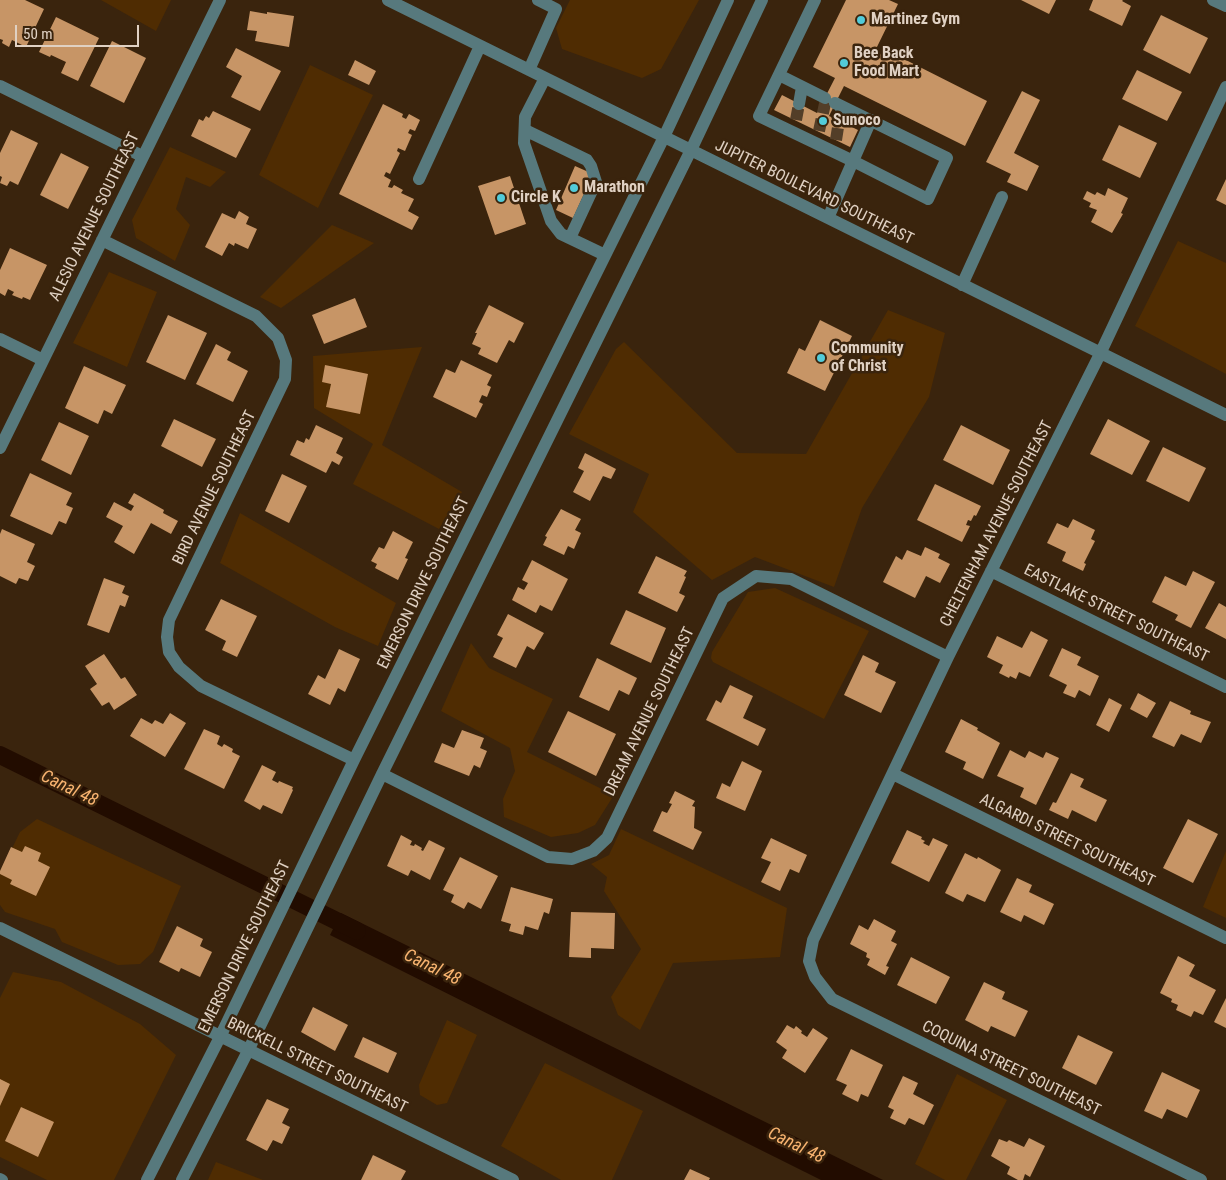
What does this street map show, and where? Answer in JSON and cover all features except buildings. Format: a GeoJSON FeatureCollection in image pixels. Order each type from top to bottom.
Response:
{"type":"FeatureCollection","features":[{"type":"Feature","properties":{"kind":"street","name":"ALESIO AVENUE SOUTHEAST"},"geometry":{"type":"LineString","coordinates":[[0,448],[220,0]]}},
{"type":"Feature","properties":{"kind":"street","name":"JUPITER BOULEVARD SOUTHEAST"},"geometry":{"type":"LineString","coordinates":[[388,0],[1226,415]]}},
{"type":"Feature","properties":{"kind":"street"},"geometry":{"type":"LineString","coordinates":[[529,70],[558,4],[538,0]]}},
{"type":"Feature","properties":{"kind":"street","name":"EMERSON DRIVE SOUTHEAST"},"geometry":{"type":"LineString","coordinates":[[147,1180],[664,137],[728,0]]}},
{"type":"Feature","properties":{"kind":"street"},"geometry":{"type":"LineString","coordinates":[[182,1180],[248,1051],[303,933],[691,150],[762,0]]}},
{"type":"Feature","properties":{"kind":"street"},"geometry":{"type":"LineString","coordinates":[[779,75],[947,158],[928,199],[853,161],[835,146],[795,127],[759,116],[815,0]]}},
{"type":"Feature","properties":{"kind":"street"},"geometry":{"type":"LineString","coordinates":[[1213,0],[1226,6]]}},
{"type":"Feature","properties":{"kind":"street"},"geometry":{"type":"LineString","coordinates":[[419,179],[480,46]]}},
{"type":"Feature","properties":{"kind":"street"},"geometry":{"type":"LineString","coordinates":[[545,78],[525,118],[524,143],[551,221],[561,234],[605,255]]}},
{"type":"Feature","properties":{"kind":"street"},"geometry":{"type":"LineString","coordinates":[[0,86],[142,156]]}},
{"type":"Feature","properties":{"kind":"street"},"geometry":{"type":"LineString","coordinates":[[799,104],[802,87]]}},
{"type":"Feature","properties":{"kind":"street","name":"CHELTENHAM AVENUE SOUTHEAST"},"geometry":{"type":"LineString","coordinates":[[815,977],[810,961],[813,940],[948,658],[1221,109],[1226,87]]}},
{"type":"Feature","properties":{"kind":"street"},"geometry":{"type":"LineString","coordinates":[[834,102],[840,121]]}},
{"type":"Feature","properties":{"kind":"street"},"geometry":{"type":"LineString","coordinates":[[828,218],[871,120]]}},
{"type":"Feature","properties":{"kind":"street"},"geometry":{"type":"LineString","coordinates":[[524,130],[587,160],[591,166],[596,182],[570,238]]}},
{"type":"Feature","properties":{"kind":"street"},"geometry":{"type":"LineString","coordinates":[[962,285],[1002,197]]}},
{"type":"Feature","properties":{"kind":"street","name":"BIRD AVENUE SOUTHEAST"},"geometry":{"type":"LineString","coordinates":[[102,240],[256,316],[278,338],[286,360],[285,379],[170,619],[167,637],[169,652],[179,667],[201,686],[354,760]]}},
{"type":"Feature","properties":{"kind":"street"},"geometry":{"type":"LineString","coordinates":[[0,339],[43,360]]}},
{"type":"Feature","properties":{"kind":"street","name":"EASTLAKE STREET SOUTHEAST"},"geometry":{"type":"LineString","coordinates":[[991,571],[1226,687]]}},
{"type":"Feature","properties":{"kind":"street","name":"DREAM AVENUE SOUTHEAST"},"geometry":{"type":"LineString","coordinates":[[382,774],[548,857],[572,859],[593,851],[607,838],[724,598],[756,576],[790,579],[948,658]]}},
{"type":"Feature","properties":{"kind":"street","name":"ALGARDI STREET SOUTHEAST"},"geometry":{"type":"LineString","coordinates":[[893,774],[1226,938]]}},
{"type":"Feature","properties":{"kind":"street","name":"BRICKELL STREET SOUTHEAST"},"geometry":{"type":"LineString","coordinates":[[0,928],[513,1180]]}},
{"type":"Feature","properties":{"kind":"street","name":"COQUINA STREET SOUTHEAST"},"geometry":{"type":"LineString","coordinates":[[815,977],[832,999],[1201,1180]]}},
{"type":"Feature","properties":{"kind":"shaded area"},"geometry":{"type":"Polygon","coordinates":[[[101,0],[171,0],[156,31],[101,0]]]}},
{"type":"Feature","properties":{"kind":"shaded area"},"geometry":{"type":"Polygon","coordinates":[[[570,0],[699,0],[661,69],[642,78],[562,49],[556,28],[570,0]]]}},
{"type":"Feature","properties":{"kind":"shaded area"},"geometry":{"type":"Polygon","coordinates":[[[310,65],[373,95],[318,208],[259,175],[310,65]]]}},
{"type":"Feature","properties":{"kind":"shaded area"},"geometry":{"type":"Polygon","coordinates":[[[170,147],[226,172],[210,187],[186,177],[176,209],[190,225],[175,261],[136,238],[132,220],[170,147]]]}},
{"type":"Feature","properties":{"kind":"shaded area"},"geometry":{"type":"Polygon","coordinates":[[[332,225],[374,243],[281,308],[260,297],[332,225]]]}},
{"type":"Feature","properties":{"kind":"shaded area"},"geometry":{"type":"Polygon","coordinates":[[[1178,241],[1226,263],[1226,374],[1135,326],[1178,241]]]}},
{"type":"Feature","properties":{"kind":"shaded area"},"geometry":{"type":"Polygon","coordinates":[[[109,272],[157,292],[127,367],[73,343],[109,272]]]}},
{"type":"Feature","properties":{"kind":"shaded area"},"geometry":{"type":"Polygon","coordinates":[[[888,310],[945,333],[929,397],[862,508],[834,587],[755,557],[712,580],[633,512],[649,474],[569,434],[616,349],[624,342],[737,453],[806,454],[888,310]]]}},
{"type":"Feature","properties":{"kind":"shaded area"},"geometry":{"type":"Polygon","coordinates":[[[422,347],[382,445],[462,492],[439,529],[353,484],[373,444],[314,408],[313,356],[422,347]]]}},
{"type":"Feature","properties":{"kind":"shaded area"},"geometry":{"type":"Polygon","coordinates":[[[240,513],[396,603],[378,646],[335,627],[220,563],[240,513]]]}},
{"type":"Feature","properties":{"kind":"shaded area"},"geometry":{"type":"Polygon","coordinates":[[[775,588],[869,631],[824,719],[713,662],[711,658],[712,652],[748,592],[775,588]]]}},
{"type":"Feature","properties":{"kind":"shaded area"},"geometry":{"type":"Polygon","coordinates":[[[471,643],[489,668],[553,699],[527,752],[614,795],[595,825],[578,833],[551,837],[504,817],[503,799],[515,771],[510,748],[441,711],[471,643]]]}},
{"type":"Feature","properties":{"kind":"shaded area"},"geometry":{"type":"Polygon","coordinates":[[[37,819],[181,886],[153,952],[140,964],[118,965],[62,942],[55,929],[5,912],[0,905],[0,873],[20,832],[37,819]]]}},
{"type":"Feature","properties":{"kind":"shaded area"},"geometry":{"type":"Polygon","coordinates":[[[621,829],[787,908],[780,957],[673,963],[640,1030],[618,1015],[611,997],[641,949],[604,891],[607,877],[591,864],[609,855],[621,829]]]}},
{"type":"Feature","properties":{"kind":"shaded area"},"geometry":{"type":"Polygon","coordinates":[[[1226,851],[1226,918],[1203,907],[1226,851]]]}},
{"type":"Feature","properties":{"kind":"shaded area"},"geometry":{"type":"Polygon","coordinates":[[[13,972],[61,982],[140,1024],[176,1055],[114,1180],[47,1180],[0,1157],[0,998],[13,972]]]}},
{"type":"Feature","properties":{"kind":"shaded area"},"geometry":{"type":"Polygon","coordinates":[[[447,1020],[477,1035],[447,1103],[437,1105],[420,1095],[419,1085],[447,1020]]]}},
{"type":"Feature","properties":{"kind":"shaded area"},"geometry":{"type":"Polygon","coordinates":[[[545,1063],[643,1111],[612,1180],[561,1180],[501,1146],[545,1063]]]}},
{"type":"Feature","properties":{"kind":"shaded area"},"geometry":{"type":"Polygon","coordinates":[[[957,1074],[1007,1100],[966,1180],[945,1180],[915,1164],[957,1074]]]}},
{"type":"Feature","properties":{"kind":"shaded area"},"geometry":{"type":"Polygon","coordinates":[[[216,1162],[263,1180],[208,1180],[216,1162]]]}},
{"type":"Feature","properties":{"kind":"water"},"geometry":{"type":"Polygon","coordinates":[[[341,913],[883,1180],[821,1180],[330,935],[341,913]]]}},
{"type":"Feature","properties":{"kind":"waterway","name":"Canal 48"},"geometry":{"type":"LineString","coordinates":[[0,755],[357,931]]}},
{"type":"Feature","properties":{"kind":"tunnel"},"geometry":{"type":"LineString","coordinates":[[819,131],[826,99]]}},
{"type":"Feature","properties":{"kind":"tunnel"},"geometry":{"type":"LineString","coordinates":[[796,120],[799,104]]}},
{"type":"Feature","properties":{"kind":"tunnel"},"geometry":{"type":"LineString","coordinates":[[836,140],[839,121]]}},
{"type":"Feature","properties":{"kind":"place","name":"Martinez Gym"},"geometry":{"type":"Point","coordinates":[861,20]}},
{"type":"Feature","properties":{"kind":"place","name":"Bee Back Food Mart"},"geometry":{"type":"Point","coordinates":[844,63]}},
{"type":"Feature","properties":{"kind":"place","name":"Sunoco"},"geometry":{"type":"Point","coordinates":[823,121]}},
{"type":"Feature","properties":{"kind":"place","name":"Marathon"},"geometry":{"type":"Point","coordinates":[574,188]}},
{"type":"Feature","properties":{"kind":"place","name":"Circle K"},"geometry":{"type":"Point","coordinates":[501,198]}},
{"type":"Feature","properties":{"kind":"place","name":"Community of Christ"},"geometry":{"type":"Point","coordinates":[821,358]}}]}
